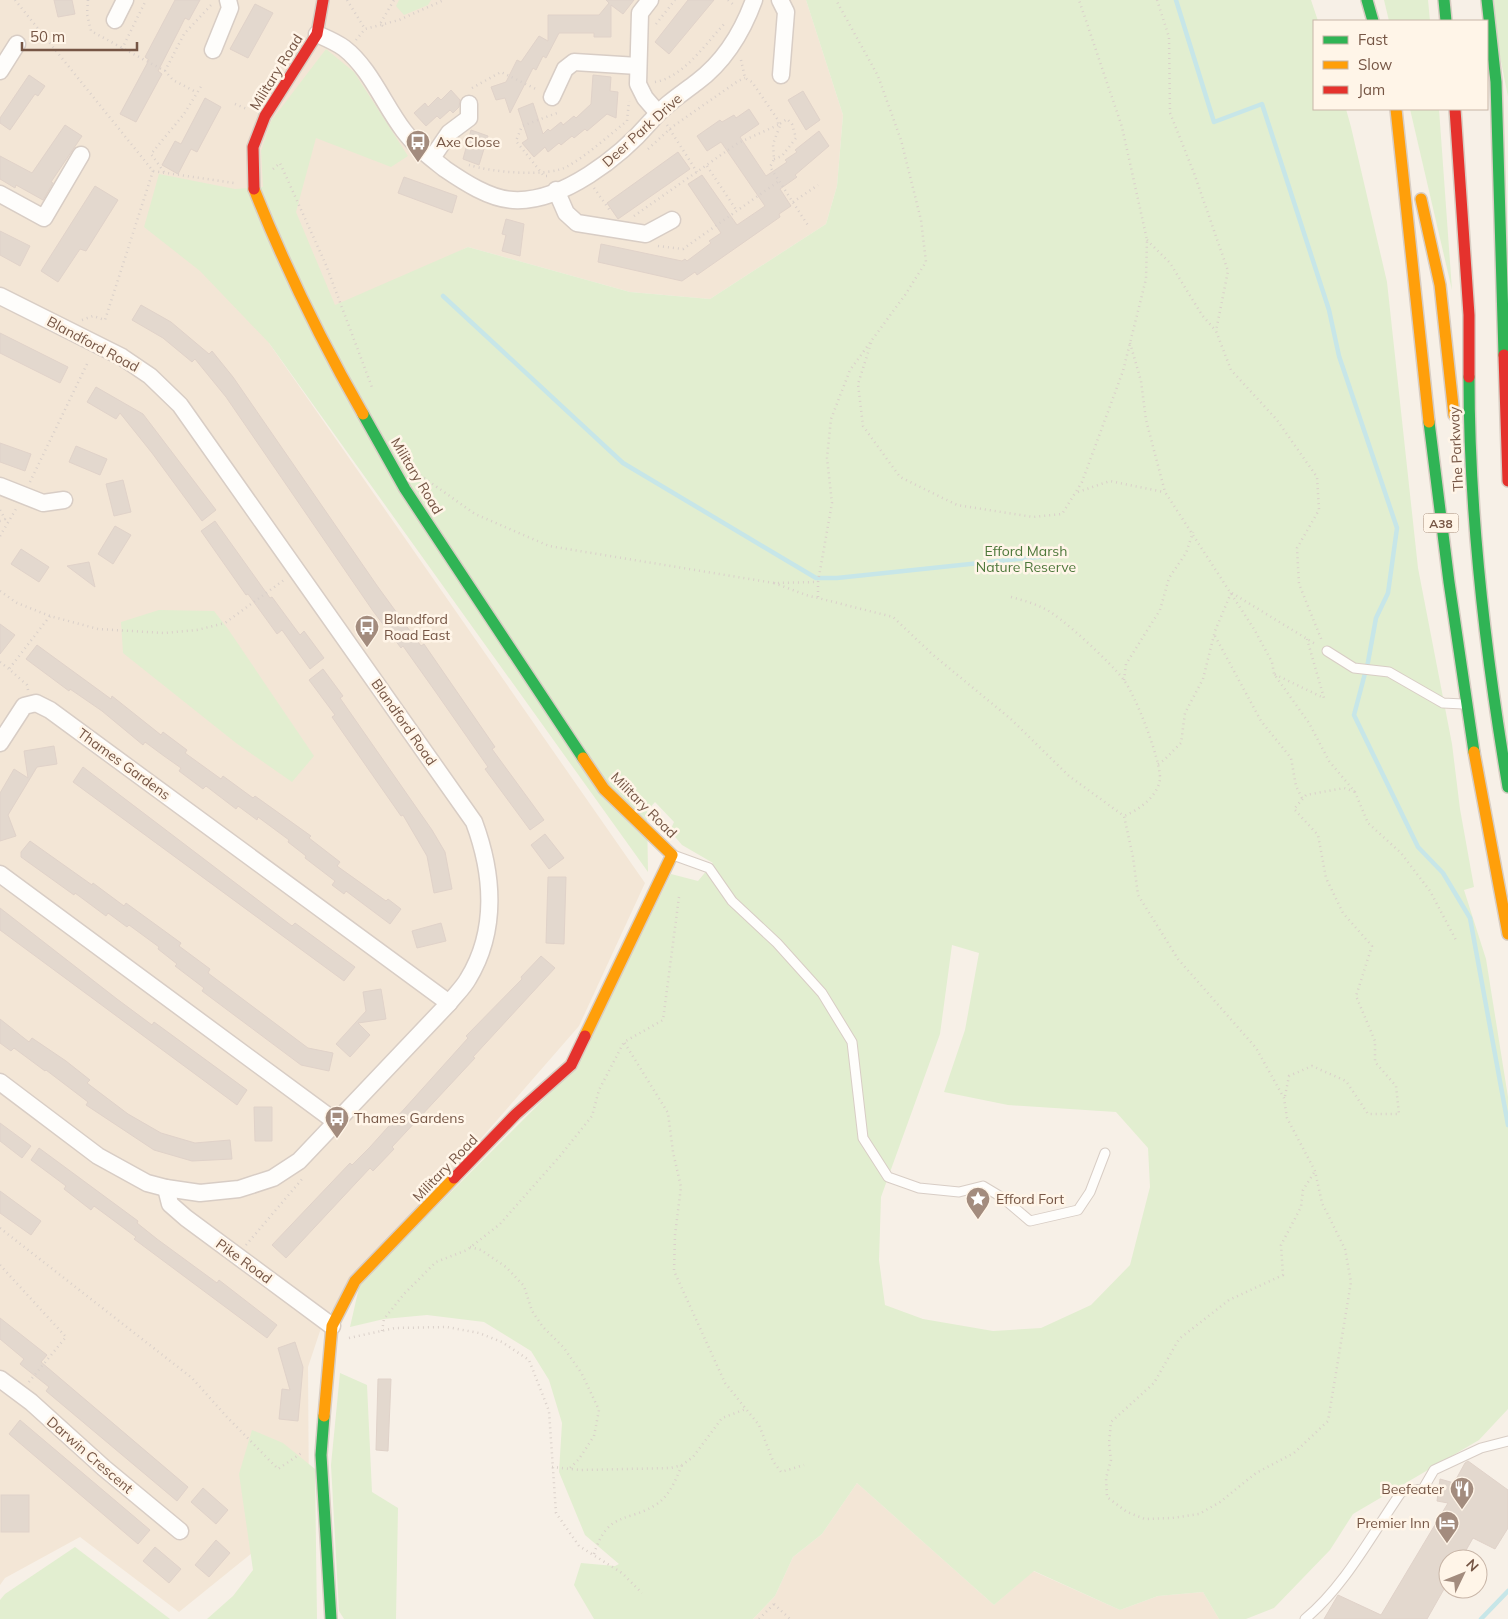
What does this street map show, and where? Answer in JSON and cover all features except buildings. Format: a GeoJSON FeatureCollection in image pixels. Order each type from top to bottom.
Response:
{"type":"FeatureCollection","features":[{"type":"Feature","properties":{"kind":"main road"},"geometry":{"type":"LineString","coordinates":[[317,34],[323,0]]}},
{"type":"Feature","properties":{"kind":"main road"},"geometry":{"type":"LineString","coordinates":[[1367,0],[1373,20]]}},
{"type":"Feature","properties":{"kind":"main road"},"geometry":{"type":"LineString","coordinates":[[1444,0],[1446,20]]}},
{"type":"Feature","properties":{"kind":"main road"},"geometry":{"type":"LineString","coordinates":[[1487,0],[1496,82],[1508,481]]}},
{"type":"Feature","properties":{"kind":"main road","name":"Military Road"},"geometry":{"type":"LineString","coordinates":[[317,34],[265,116],[253,147],[252,186],[289,274],[335,365],[405,489],[604,789],[672,855],[571,1065],[516,1114],[355,1281],[332,1326],[321,1455],[331,1619]]}},
{"type":"Feature","properties":{"kind":"main road","name":"A38"},"geometry":{"type":"LineString","coordinates":[[1396,110],[1416,179],[1440,285],[1456,430],[1475,525]]}},
{"type":"Feature","properties":{"kind":"main road","name":"A38"},"geometry":{"type":"LineString","coordinates":[[1396,110],[1440,517],[1466,704],[1483,808],[1508,934]]}},
{"type":"Feature","properties":{"kind":"main road","name":"The Parkway"},"geometry":{"type":"LineString","coordinates":[[1454,110],[1469,315],[1469,399],[1475,525],[1497,722],[1508,787]]}},
{"type":"Feature","properties":{"kind":"main road"},"geometry":{"type":"LineString","coordinates":[[1503,323],[1508,355]]}},
{"type":"Feature","properties":{"kind":"street"},"geometry":{"type":"LineString","coordinates":[[115,20],[125,0]]}},
{"type":"Feature","properties":{"kind":"street"},"geometry":{"type":"LineString","coordinates":[[213,50],[230,8],[228,0]]}},
{"type":"Feature","properties":{"kind":"street"},"geometry":{"type":"LineString","coordinates":[[650,0],[640,13],[638,84],[645,98],[658,113]]}},
{"type":"Feature","properties":{"kind":"street","name":"Deer Park Drive"},"geometry":{"type":"LineString","coordinates":[[317,34],[345,48],[362,67],[404,131],[432,158],[462,181],[489,193],[513,200],[540,197],[587,177],[638,136],[658,113],[718,64],[738,35],[754,0]]}},
{"type":"Feature","properties":{"kind":"street"},"geometry":{"type":"LineString","coordinates":[[780,0],[786,12],[781,75]]}},
{"type":"Feature","properties":{"kind":"street"},"geometry":{"type":"LineString","coordinates":[[0,71],[16,44]]}},
{"type":"Feature","properties":{"kind":"street"},"geometry":{"type":"LineString","coordinates":[[552,97],[565,69],[574,62],[638,66]]}},
{"type":"Feature","properties":{"kind":"street"},"geometry":{"type":"LineString","coordinates":[[432,158],[449,133],[469,118],[469,104]]}},
{"type":"Feature","properties":{"kind":"street"},"geometry":{"type":"LineString","coordinates":[[0,194],[44,218],[80,155]]}},
{"type":"Feature","properties":{"kind":"street"},"geometry":{"type":"LineString","coordinates":[[559,189],[566,213],[577,223],[646,234],[672,220]]}},
{"type":"Feature","properties":{"kind":"street","name":"Blandford Road"},"geometry":{"type":"LineString","coordinates":[[0,296],[122,356],[150,376],[185,412],[474,822],[488,872],[490,902],[488,928],[479,957],[468,980],[449,1003],[299,1161],[273,1178],[239,1188],[200,1193],[166,1188]]}},
{"type":"Feature","properties":{"kind":"street"},"geometry":{"type":"LineString","coordinates":[[0,486],[43,503],[64,500]]}},
{"type":"Feature","properties":{"kind":"street","name":"Thames Gardens"},"geometry":{"type":"LineString","coordinates":[[29,705],[36,703],[50,710],[449,1003]]}},
{"type":"Feature","properties":{"kind":"street"},"geometry":{"type":"LineString","coordinates":[[0,743],[19,712],[24,706],[29,705]]}},
{"type":"Feature","properties":{"kind":"street"},"geometry":{"type":"LineString","coordinates":[[0,874],[336,1122]]}},
{"type":"Feature","properties":{"kind":"street"},"geometry":{"type":"LineString","coordinates":[[0,1082],[98,1156],[147,1183],[166,1188]]}},
{"type":"Feature","properties":{"kind":"street","name":"Pike Road"},"geometry":{"type":"LineString","coordinates":[[166,1188],[170,1204],[332,1326]]}},
{"type":"Feature","properties":{"kind":"street","name":"Darwin Crescent"},"geometry":{"type":"LineString","coordinates":[[0,1379],[20,1393],[180,1532]]}},
{"type":"Feature","properties":{"kind":"lane"},"geometry":{"type":"LineString","coordinates":[[1327,651],[1354,668],[1389,672],[1444,703],[1466,704]]}},
{"type":"Feature","properties":{"kind":"lane"},"geometry":{"type":"LineString","coordinates":[[672,855],[709,868],[732,901],[777,943],[822,993],[852,1042],[863,1138],[888,1177],[919,1188],[959,1192],[983,1186],[1003,1198],[1030,1221],[1078,1210],[1090,1192],[1105,1153]]}},
{"type":"Feature","properties":{"kind":"lane"},"geometry":{"type":"LineString","coordinates":[[1306,1619],[1318,1609],[1347,1571],[1402,1491],[1423,1489],[1434,1470],[1481,1448],[1508,1441]]}},
{"type":"Feature","properties":{"kind":"path"},"geometry":{"type":"LineString","coordinates":[[16,0],[153,171],[252,186],[280,163],[326,265],[376,398]]}},
{"type":"Feature","properties":{"kind":"path"},"geometry":{"type":"LineString","coordinates":[[88,0],[87,14],[91,31],[165,71],[173,80],[196,92]]}},
{"type":"Feature","properties":{"kind":"path"},"geometry":{"type":"LineString","coordinates":[[122,49],[146,0]]}},
{"type":"Feature","properties":{"kind":"path"},"geometry":{"type":"LineString","coordinates":[[165,71],[190,27],[216,0]]}},
{"type":"Feature","properties":{"kind":"path"},"geometry":{"type":"LineString","coordinates":[[347,0],[366,29]]}},
{"type":"Feature","properties":{"kind":"path"},"geometry":{"type":"LineString","coordinates":[[383,26],[380,24],[394,0]]}},
{"type":"Feature","properties":{"kind":"path"},"geometry":{"type":"LineString","coordinates":[[345,48],[355,41],[366,29],[383,26],[444,0]]}},
{"type":"Feature","properties":{"kind":"path"},"geometry":{"type":"LineString","coordinates":[[640,30],[649,33],[675,0]]}},
{"type":"Feature","properties":{"kind":"path"},"geometry":{"type":"LineString","coordinates":[[818,597],[818,581],[832,502],[827,458],[830,419],[850,370],[871,343],[926,262],[922,220],[900,140],[878,76],[836,0]]}},
{"type":"Feature","properties":{"kind":"path"},"geometry":{"type":"LineString","coordinates":[[871,343],[858,384],[863,426],[900,477],[957,505],[1033,517],[1062,514],[1082,482],[1123,371],[1146,279],[1147,240],[1122,127],[1079,0]]}},
{"type":"Feature","properties":{"kind":"path"},"geometry":{"type":"LineString","coordinates":[[1157,0],[1169,37],[1170,113],[1194,173],[1228,271],[1216,331]]}},
{"type":"Feature","properties":{"kind":"path"},"geometry":{"type":"LineString","coordinates":[[465,163],[497,172],[540,171],[568,167],[627,121],[630,90],[638,84],[662,80],[680,69],[728,20]]}},
{"type":"Feature","properties":{"kind":"path"},"geometry":{"type":"LineString","coordinates":[[738,35],[745,78]]}},
{"type":"Feature","properties":{"kind":"path"},"geometry":{"type":"LineString","coordinates":[[469,104],[472,101],[472,87],[501,72],[552,97],[557,113],[522,126],[516,141],[544,176],[563,175],[559,189]]}},
{"type":"Feature","properties":{"kind":"path"},"geometry":{"type":"LineString","coordinates":[[745,78],[752,82],[778,120],[779,124],[773,144],[774,159],[770,167],[809,226]]}},
{"type":"Feature","properties":{"kind":"path"},"geometry":{"type":"LineString","coordinates":[[644,153],[669,129],[745,78]]}},
{"type":"Feature","properties":{"kind":"path"},"geometry":{"type":"LineString","coordinates":[[164,173],[151,154],[184,114],[202,85]]}},
{"type":"Feature","properties":{"kind":"path"},"geometry":{"type":"LineString","coordinates":[[631,218],[738,143],[787,119],[792,124],[796,138],[782,156],[774,159]]}},
{"type":"Feature","properties":{"kind":"path"},"geometry":{"type":"LineString","coordinates":[[669,129],[697,172]]}},
{"type":"Feature","properties":{"kind":"path"},"geometry":{"type":"LineString","coordinates":[[707,166],[737,211]]}},
{"type":"Feature","properties":{"kind":"path"},"geometry":{"type":"LineString","coordinates":[[105,320],[153,171]]}},
{"type":"Feature","properties":{"kind":"path"},"geometry":{"type":"LineString","coordinates":[[587,177],[612,214]]}},
{"type":"Feature","properties":{"kind":"path"},"geometry":{"type":"LineString","coordinates":[[646,234],[647,245],[683,249],[779,181]]}},
{"type":"Feature","properties":{"kind":"path"},"geometry":{"type":"LineString","coordinates":[[793,202],[818,185]]}},
{"type":"Feature","properties":{"kind":"path"},"geometry":{"type":"LineString","coordinates":[[1147,240],[1170,264],[1202,316],[1216,331],[1231,370],[1277,420],[1316,477],[1320,510],[1298,548],[1299,584],[1327,651]]}},
{"type":"Feature","properties":{"kind":"path"},"geometry":{"type":"LineString","coordinates":[[1130,342],[1141,381],[1146,420],[1165,492],[1193,532],[1231,593],[1272,662],[1274,674],[1309,723],[1329,761],[1355,792],[1368,822],[1401,853],[1430,892],[1457,942]]}},
{"type":"Feature","properties":{"kind":"path"},"geometry":{"type":"LineString","coordinates":[[28,486],[87,364]]}},
{"type":"Feature","properties":{"kind":"path"},"geometry":{"type":"LineString","coordinates":[[419,474],[476,514],[549,546],[774,583],[806,595],[893,617],[932,654],[1012,720],[1069,776],[1124,816],[1134,857],[1138,894],[1155,925],[1182,964],[1256,1048],[1284,1098],[1287,1118],[1316,1171],[1322,1203],[1346,1248],[1351,1282],[1328,1421],[1294,1454],[1256,1473],[1220,1502],[1199,1514],[1145,1519],[1127,1512],[1107,1497],[1106,1478],[1111,1460],[1109,1443],[1111,1422],[1154,1383],[1179,1339],[1229,1300],[1283,1274],[1282,1245],[1301,1207],[1303,1190],[1316,1171]]}},
{"type":"Feature","properties":{"kind":"path"},"geometry":{"type":"LineString","coordinates":[[1076,492],[1110,481],[1165,492]]}},
{"type":"Feature","properties":{"kind":"path"},"geometry":{"type":"LineString","coordinates":[[0,536],[1,530],[17,508]]}},
{"type":"Feature","properties":{"kind":"path"},"geometry":{"type":"LineString","coordinates":[[0,510],[5,519],[0,521]]}},
{"type":"Feature","properties":{"kind":"path"},"geometry":{"type":"LineString","coordinates":[[1124,680],[1126,664],[1160,610],[1170,578],[1186,553],[1193,532]]}},
{"type":"Feature","properties":{"kind":"path"},"geometry":{"type":"LineString","coordinates":[[0,591],[17,603],[50,616],[98,629],[164,632],[197,630],[225,623],[297,570]]}},
{"type":"Feature","properties":{"kind":"path"},"geometry":{"type":"LineString","coordinates":[[774,583],[818,581]]}},
{"type":"Feature","properties":{"kind":"path"},"geometry":{"type":"LineString","coordinates":[[1231,593],[1327,651]]}},
{"type":"Feature","properties":{"kind":"path"},"geometry":{"type":"LineString","coordinates":[[1158,764],[1181,743],[1185,713],[1203,678],[1214,634],[1231,593]]}},
{"type":"Feature","properties":{"kind":"path"},"geometry":{"type":"LineString","coordinates":[[1011,597],[1045,608],[1089,645],[1124,680],[1140,713],[1158,764],[1160,779],[1153,795],[1136,811],[1124,816]]}},
{"type":"Feature","properties":{"kind":"path"},"geometry":{"type":"LineString","coordinates":[[9,669],[50,616]]}},
{"type":"Feature","properties":{"kind":"path"},"geometry":{"type":"LineString","coordinates":[[1214,634],[1261,721],[1291,758],[1296,786],[1302,799]]}},
{"type":"Feature","properties":{"kind":"path"},"geometry":{"type":"LineString","coordinates":[[1274,674],[1324,698],[1307,639]]}},
{"type":"Feature","properties":{"kind":"path"},"geometry":{"type":"LineString","coordinates":[[0,662],[27,685],[29,705]]}},
{"type":"Feature","properties":{"kind":"path"},"geometry":{"type":"LineString","coordinates":[[1284,1098],[1289,1076],[1312,1066],[1346,1082],[1368,1114],[1399,1114],[1396,1086],[1375,1062],[1375,1041],[1356,996],[1372,946],[1343,913],[1326,878],[1318,835],[1294,809],[1306,795],[1344,788],[1355,792]]}},
{"type":"Feature","properties":{"kind":"path"},"geometry":{"type":"LineString","coordinates":[[382,1331],[384,1320],[404,1294],[436,1262],[470,1247],[500,1224],[560,1156],[592,1116],[599,1090],[624,1042],[662,1020],[679,897]]}},
{"type":"Feature","properties":{"kind":"path"},"geometry":{"type":"LineString","coordinates":[[624,1042],[668,1113],[673,1152],[681,1187],[675,1235],[674,1271],[725,1383],[759,1425],[773,1460],[781,1472],[804,1465]]}},
{"type":"Feature","properties":{"kind":"path"},"geometry":{"type":"LineString","coordinates":[[237,1256],[309,1170],[299,1161]]}},
{"type":"Feature","properties":{"kind":"path"},"geometry":{"type":"LineString","coordinates":[[0,1228],[192,1378],[227,1418],[278,1469],[323,1437]]}},
{"type":"Feature","properties":{"kind":"path"},"geometry":{"type":"LineString","coordinates":[[470,1247],[481,1250],[506,1267],[524,1286],[532,1311],[543,1327],[564,1348],[582,1374],[599,1410],[594,1436],[580,1459],[570,1468]]}},
{"type":"Feature","properties":{"kind":"path"},"geometry":{"type":"LineString","coordinates":[[0,1266],[66,1337],[20,1393]]}},
{"type":"Feature","properties":{"kind":"path"},"geometry":{"type":"LineString","coordinates":[[332,1326],[342,1340],[395,1328],[447,1327],[479,1333],[502,1342],[529,1360],[549,1411],[556,1514],[579,1546],[622,1572],[642,1593]]}},
{"type":"Feature","properties":{"kind":"path"},"geometry":{"type":"LineString","coordinates":[[594,1554],[599,1538],[617,1520],[658,1503],[669,1492],[682,1465],[704,1444],[722,1418],[746,1409]]}},
{"type":"Feature","properties":{"kind":"path"},"geometry":{"type":"LineString","coordinates":[[552,1467],[671,1468],[682,1465]]}},
{"type":"Feature","properties":{"kind":"path"},"geometry":{"type":"LineString","coordinates":[[759,1619],[774,1604],[789,1619]]}},
{"type":"Feature","properties":{"kind":"shaded area"},"geometry":{"type":"Polygon","coordinates":[[[0,0],[806,0],[843,115],[837,186],[826,224],[710,299],[630,292],[468,247],[269,343],[645,883],[579,1026],[324,1319],[308,1367],[309,1507],[179,1612],[80,1537],[5,1578],[0,1585],[0,0]]]}},
{"type":"Feature","properties":{"kind":"shaded area"},"geometry":{"type":"Polygon","coordinates":[[[857,1483],[994,1605],[1033,1571],[1120,1610],[1158,1596],[1203,1592],[1219,1619],[753,1619],[775,1596],[793,1557],[822,1534],[857,1483]]]}},
{"type":"Feature","properties":{"kind":"green space"},"geometry":{"type":"Polygon","coordinates":[[[399,0],[431,0],[428,5],[404,15],[396,6],[399,0]]]}},
{"type":"Feature","properties":{"kind":"green space","name":"Efford Marsh Nature Reserve"},"geometry":{"type":"Polygon","coordinates":[[[806,0],[1311,0],[1318,20],[1313,20],[1313,110],[1346,110],[1387,282],[1418,568],[1452,744],[1460,809],[1474,887],[1464,890],[1486,959],[1508,1097],[1508,1409],[1479,1440],[1353,1514],[1330,1550],[1274,1608],[1246,1619],[1219,1619],[1203,1592],[1158,1596],[1120,1610],[1034,1571],[994,1605],[857,1483],[822,1534],[793,1557],[775,1596],[753,1619],[594,1619],[574,1585],[581,1563],[615,1566],[619,1564],[585,1535],[559,1472],[562,1423],[549,1380],[531,1351],[484,1322],[427,1315],[384,1319],[350,1327],[360,1283],[575,1068],[671,874],[698,881],[713,863],[682,845],[670,831],[674,822],[655,802],[647,811],[648,872],[269,343],[200,271],[144,227],[159,174],[235,189],[263,187],[261,151],[271,121],[326,49],[354,72],[408,156],[391,167],[316,138],[296,212],[335,305],[468,247],[630,292],[710,299],[826,224],[837,186],[843,115],[806,0]],[[952,945],[940,1034],[881,1197],[879,1260],[885,1305],[923,1319],[993,1331],[1041,1328],[1091,1305],[1130,1265],[1150,1187],[1148,1148],[1116,1112],[1008,1105],[944,1092],[965,1030],[979,953],[952,945]]]}},
{"type":"Feature","properties":{"kind":"green space"},"geometry":{"type":"Polygon","coordinates":[[[1384,0],[1428,0],[1430,20],[1389,20],[1384,0]]]}},
{"type":"Feature","properties":{"kind":"green space"},"geometry":{"type":"Polygon","coordinates":[[[1489,0],[1508,0],[1508,97],[1489,0]]]}},
{"type":"Feature","properties":{"kind":"green space"},"geometry":{"type":"Polygon","coordinates":[[[1410,110],[1439,110],[1452,290],[1410,110]]]}},
{"type":"Feature","properties":{"kind":"green space"},"geometry":{"type":"Polygon","coordinates":[[[159,610],[214,611],[228,629],[314,756],[292,782],[236,743],[123,653],[121,622],[159,610]]]}},
{"type":"Feature","properties":{"kind":"green space"},"geometry":{"type":"Polygon","coordinates":[[[340,1373],[367,1385],[372,1492],[398,1508],[396,1619],[344,1619],[339,1611],[331,1465],[340,1373]]]}},
{"type":"Feature","properties":{"kind":"green space"},"geometry":{"type":"Polygon","coordinates":[[[252,1430],[283,1443],[315,1469],[317,1619],[207,1619],[233,1596],[253,1570],[239,1474],[252,1430]]]}},
{"type":"Feature","properties":{"kind":"green space"},"geometry":{"type":"Polygon","coordinates":[[[75,1547],[170,1619],[0,1619],[0,1600],[5,1594],[75,1547]]]}},
{"type":"Feature","properties":{"kind":"waterway"},"geometry":{"type":"LineString","coordinates":[[1176,0],[1214,122],[1262,104],[1329,310],[1339,356],[1397,528],[1388,593],[1376,618],[1368,662],[1354,715],[1418,847],[1443,873],[1470,918],[1508,1125]]}},
{"type":"Feature","properties":{"kind":"waterway"},"geometry":{"type":"LineString","coordinates":[[443,296],[623,463],[816,578],[837,578],[1057,555]]}},
{"type":"Feature","properties":{"kind":"waterway"},"geometry":{"type":"LineString","coordinates":[[1481,1619],[1508,1591]]}},
{"type":"Feature","properties":{"kind":"traffic: fast"},"geometry":{"type":"LineString","coordinates":[[1367,0],[1373,20]]}},
{"type":"Feature","properties":{"kind":"traffic: fast"},"geometry":{"type":"LineString","coordinates":[[1444,0],[1446,20]]}},
{"type":"Feature","properties":{"kind":"traffic: fast"},"geometry":{"type":"LineString","coordinates":[[1487,0],[1496,82],[1504,355]]}},
{"type":"Feature","properties":{"kind":"traffic: fast"},"geometry":{"type":"LineString","coordinates":[[1469,377],[1475,531],[1492,685],[1508,787]]}},
{"type":"Feature","properties":{"kind":"traffic: fast"},"geometry":{"type":"LineString","coordinates":[[363,414],[405,489],[583,758]]}},
{"type":"Feature","properties":{"kind":"traffic: fast"},"geometry":{"type":"LineString","coordinates":[[1429,422],[1449,582],[1474,752]]}},
{"type":"Feature","properties":{"kind":"traffic: fast"},"geometry":{"type":"LineString","coordinates":[[324,1416],[321,1455],[331,1619]]}},
{"type":"Feature","properties":{"kind":"traffic: slow"},"geometry":{"type":"LineString","coordinates":[[1396,110],[1429,422]]}},
{"type":"Feature","properties":{"kind":"traffic: slow"},"geometry":{"type":"LineString","coordinates":[[254,189],[304,303],[363,414]]}},
{"type":"Feature","properties":{"kind":"traffic: slow"},"geometry":{"type":"LineString","coordinates":[[1421,199],[1440,285],[1454,415]]}},
{"type":"Feature","properties":{"kind":"traffic: slow"},"geometry":{"type":"LineString","coordinates":[[1474,752],[1508,934]]}},
{"type":"Feature","properties":{"kind":"traffic: slow"},"geometry":{"type":"LineString","coordinates":[[583,758],[604,789],[672,855],[585,1036]]}},
{"type":"Feature","properties":{"kind":"traffic: slow"},"geometry":{"type":"LineString","coordinates":[[324,1416],[332,1326],[355,1281],[454,1178]]}},
{"type":"Feature","properties":{"kind":"traffic: jam"},"geometry":{"type":"LineString","coordinates":[[254,189],[253,147],[265,116],[317,34],[323,0]]}},
{"type":"Feature","properties":{"kind":"traffic: jam"},"geometry":{"type":"LineString","coordinates":[[1455,110],[1469,315],[1469,377]]}},
{"type":"Feature","properties":{"kind":"traffic: jam"},"geometry":{"type":"LineString","coordinates":[[1504,355],[1508,481]]}},
{"type":"Feature","properties":{"kind":"traffic: jam"},"geometry":{"type":"LineString","coordinates":[[454,1178],[516,1114],[571,1065],[585,1036]]}},
{"type":"Feature","properties":{"kind":"place","name":"Axe Close"},"geometry":{"type":"Point","coordinates":[418,163]}},
{"type":"Feature","properties":{"kind":"place","name":"Blandford Road East"},"geometry":{"type":"Point","coordinates":[367,648]}},
{"type":"Feature","properties":{"kind":"place","name":"Thames Gardens"},"geometry":{"type":"Point","coordinates":[337,1139]}},
{"type":"Feature","properties":{"kind":"place","name":"Efford Fort"},"geometry":{"type":"Point","coordinates":[978,1220]}},
{"type":"Feature","properties":{"kind":"place","name":"Beefeater"},"geometry":{"type":"Point","coordinates":[1462,1510]}},
{"type":"Feature","properties":{"kind":"place","name":"Premier Inn"},"geometry":{"type":"Point","coordinates":[1447,1544]}}]}
